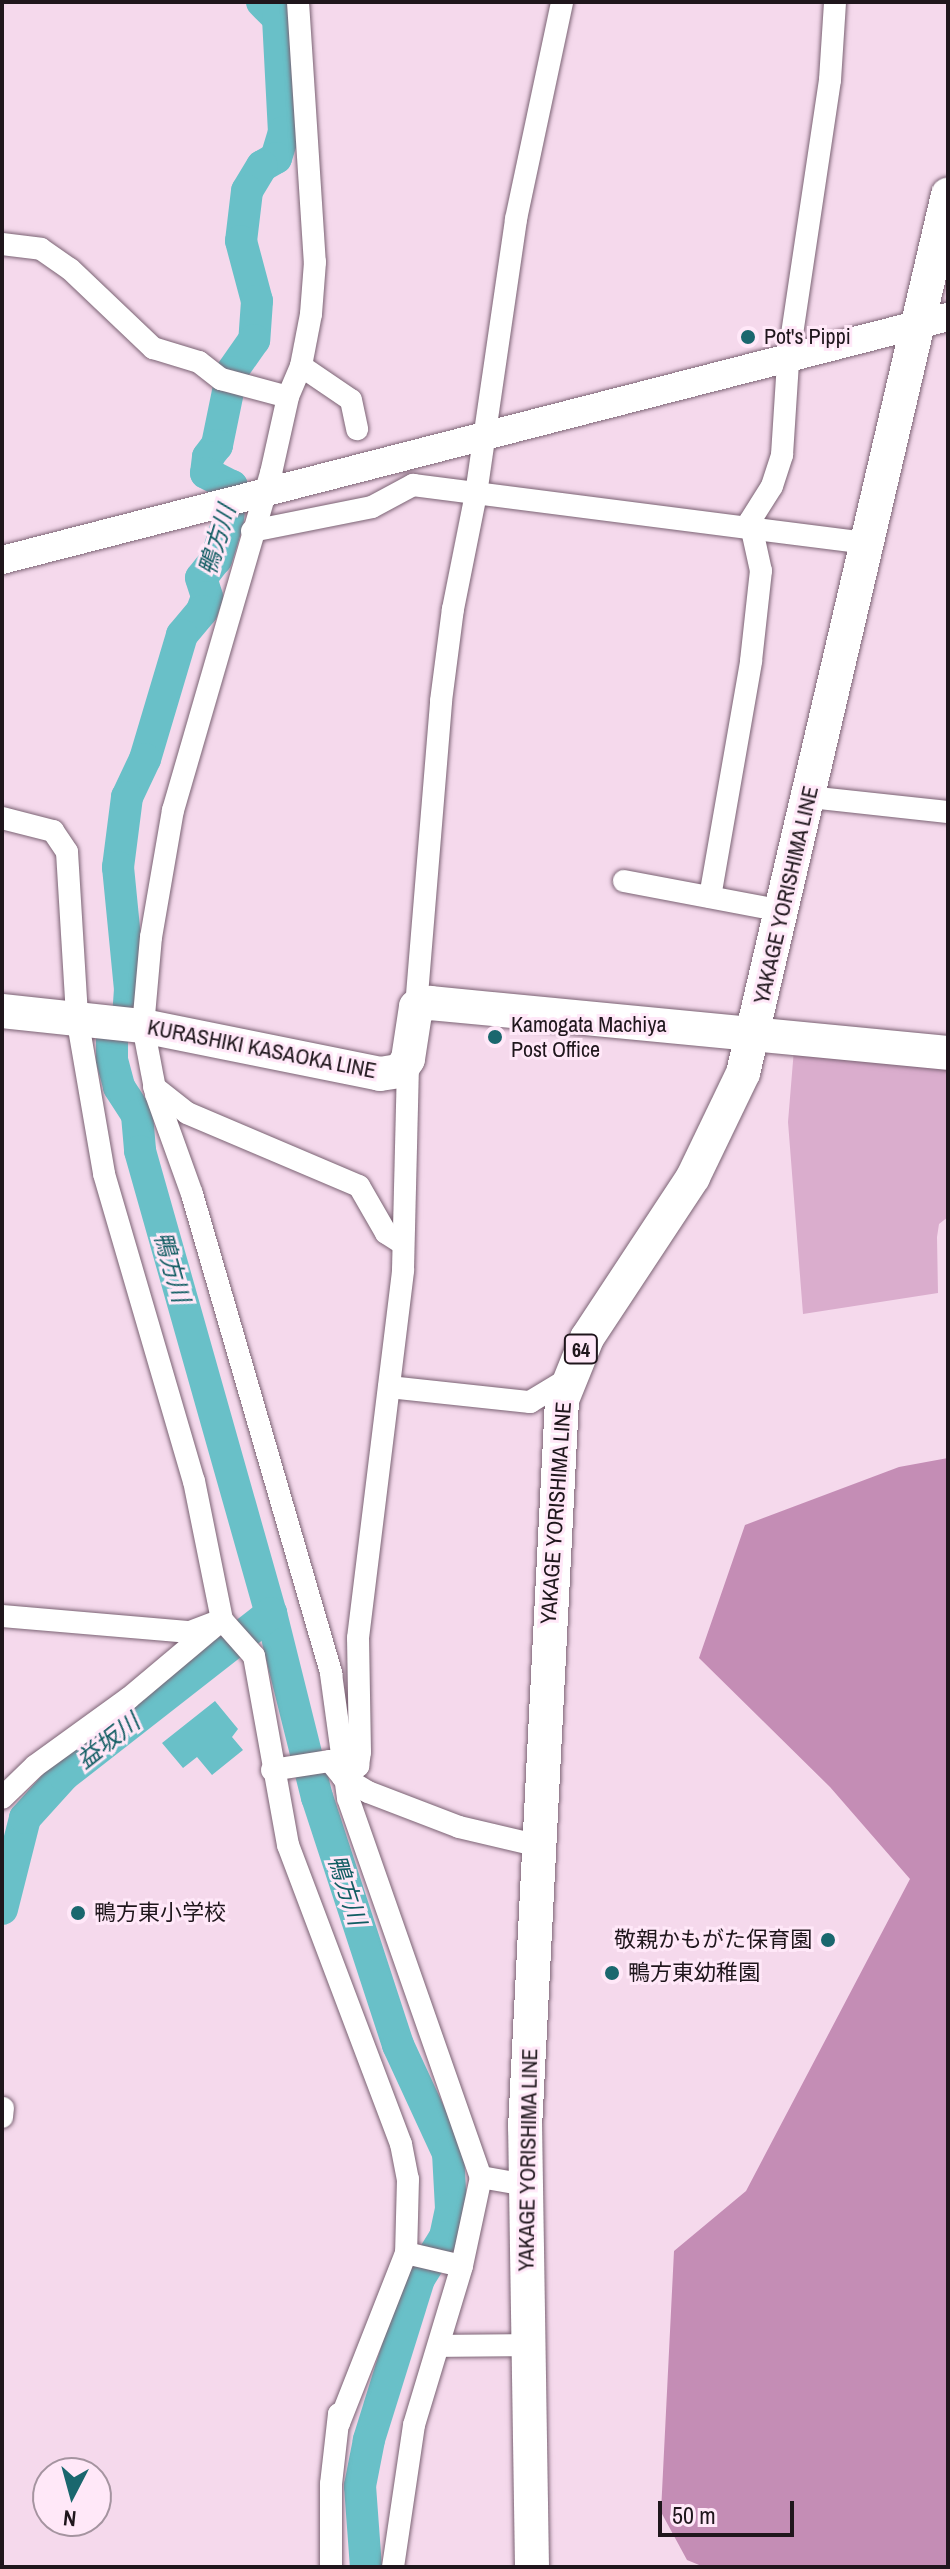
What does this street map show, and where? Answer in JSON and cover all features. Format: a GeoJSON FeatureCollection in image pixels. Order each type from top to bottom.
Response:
{"type":"FeatureCollection","features":[{"type":"Feature","properties":{"kind":"main road","name":"YAKAGE YORISHIMA LINE"},"geometry":{"type":"LineString","coordinates":[[532,2567],[526,2185],[557,1454],[568,1379],[587,1338],[717,1136],[753,1034],[867,543],[933,322],[948,195]]}},
{"type":"Feature","properties":{"kind":"main road"},"geometry":{"type":"LineString","coordinates":[[416,1007],[430,1003],[948,1053]]}},
{"type":"Feature","properties":{"kind":"main road","name":"KURASHIKI KASAOKA LINE"},"geometry":{"type":"LineString","coordinates":[[2,1011],[143,1026],[380,1074],[400,1071],[408,1059],[416,1007]]}},
{"type":"Feature","properties":{"kind":"street"},"geometry":{"type":"LineString","coordinates":[[298,2],[315,262],[301,366],[288,397],[271,473],[260,494],[173,810],[151,937],[143,1026],[154,1087],[192,1194],[331,1674],[336,1769],[481,2177],[462,2266],[411,2439],[393,2567]]}},
{"type":"Feature","properties":{"kind":"street"},"geometry":{"type":"LineString","coordinates":[[416,1007],[441,701],[476,494],[516,219],[562,2]]}},
{"type":"Feature","properties":{"kind":"street"},"geometry":{"type":"LineString","coordinates":[[710,897],[751,661],[761,571],[750,529],[782,455],[788,361],[830,80],[835,2]]}},
{"type":"Feature","properties":{"kind":"street"},"geometry":{"type":"LineString","coordinates":[[2,244],[41,249],[70,269],[153,348],[199,362],[221,379],[288,397]]}},
{"type":"Feature","properties":{"kind":"street"},"geometry":{"type":"LineString","coordinates":[[2,560],[933,322]]}},
{"type":"Feature","properties":{"kind":"street"},"geometry":{"type":"LineString","coordinates":[[301,366],[351,400],[357,429]]}},
{"type":"Feature","properties":{"kind":"street"},"geometry":{"type":"LineString","coordinates":[[252,531],[372,507],[413,485],[867,543]]}},
{"type":"Feature","properties":{"kind":"street"},"geometry":{"type":"LineString","coordinates":[[810,797],[948,812]]}},
{"type":"Feature","properties":{"kind":"street"},"geometry":{"type":"LineString","coordinates":[[2,818],[53,831],[67,852],[82,1018],[104,1174],[194,1481],[223,1621],[254,1656],[278,1769],[288,1845],[401,2144],[408,2179],[410,2256],[339,2423],[339,2414],[331,2484],[331,2567]]}},
{"type":"Feature","properties":{"kind":"street"},"geometry":{"type":"LineString","coordinates":[[624,881],[783,911]]}},
{"type":"Feature","properties":{"kind":"street"},"geometry":{"type":"LineString","coordinates":[[278,1769],[358,1766],[363,1577],[389,1387],[402,1243],[408,1059]]}},
{"type":"Feature","properties":{"kind":"street"},"geometry":{"type":"LineString","coordinates":[[154,1087],[187,1113],[359,1186],[386,1233],[402,1243]]}},
{"type":"Feature","properties":{"kind":"street"},"geometry":{"type":"LineString","coordinates":[[389,1387],[530,1402],[568,1379]]}},
{"type":"Feature","properties":{"kind":"street"},"geometry":{"type":"LineString","coordinates":[[2,1616],[190,1632],[223,1621]]}},
{"type":"Feature","properties":{"kind":"street"},"geometry":{"type":"LineString","coordinates":[[2,1798],[35,1766],[129,1698],[223,1621]]}},
{"type":"Feature","properties":{"kind":"street"},"geometry":{"type":"LineString","coordinates":[[336,1769],[459,1827],[540,1846]]}},
{"type":"Feature","properties":{"kind":"street"},"geometry":{"type":"LineString","coordinates":[[481,2177],[526,2185]]}},
{"type":"Feature","properties":{"kind":"street"},"geometry":{"type":"LineString","coordinates":[[410,2256],[462,2266]]}},
{"type":"Feature","properties":{"kind":"street"},"geometry":{"type":"LineString","coordinates":[[439,2346],[529,2345]]}},
{"type":"Feature","properties":{"kind":"shaded area"},"geometry":{"type":"Polygon","coordinates":[[[794,1049],[948,1061],[948,1217],[939,1224],[937,1237],[938,1293],[803,1314],[788,1122],[794,1049]]]}},
{"type":"Feature","properties":{"kind":"shaded area"},"geometry":{"type":"Polygon","coordinates":[[[948,1458],[948,2567],[704,2567],[687,2560],[661,2512],[674,2251],[746,2191],[910,1879],[830,1787],[699,1658],[745,1525],[899,1467],[948,1458]]]}},
{"type":"Feature","properties":{"kind":"water"},"geometry":{"type":"Polygon","coordinates":[[[215,1701],[238,1729],[232,1737],[243,1750],[212,1775],[197,1757],[183,1768],[162,1743],[215,1701]]]}},
{"type":"Feature","properties":{"kind":"waterway","name":"鴨方川"},"geometry":{"type":"LineString","coordinates":[[262,2],[278,18],[284,132],[276,158],[262,166],[247,191],[241,241],[257,301],[254,340],[232,372],[217,445],[208,457],[206,473],[232,486],[227,524],[216,559],[201,578],[207,597],[202,611],[182,635],[145,759],[127,797],[118,867],[130,989],[128,1017],[112,1031],[112,1060],[119,1087],[137,1115],[140,1151],[271,1613],[317,1797],[398,2045],[448,2153],[451,2209],[445,2237],[419,2279],[369,2440],[360,2486],[366,2567]]}},
{"type":"Feature","properties":{"kind":"waterway","name":"益坂川"},"geometry":{"type":"LineString","coordinates":[[2,1909],[25,1818],[64,1775],[271,1613]]}},
{"type":"Feature","properties":{"kind":"place","name":"Pot's Pippi"},"geometry":{"type":"Point","coordinates":[748,337]}},
{"type":"Feature","properties":{"kind":"place","name":"Kamogata Machiya Post Office"},"geometry":{"type":"Point","coordinates":[495,1037]}},
{"type":"Feature","properties":{"kind":"place","name":"鴨方東小学校"},"geometry":{"type":"Point","coordinates":[78,1913]}},
{"type":"Feature","properties":{"kind":"place","name":"敬親かもがた保育園"},"geometry":{"type":"Point","coordinates":[828,1940]}},
{"type":"Feature","properties":{"kind":"place","name":"鴨方東幼稚園"},"geometry":{"type":"Point","coordinates":[612,1973]}}]}
